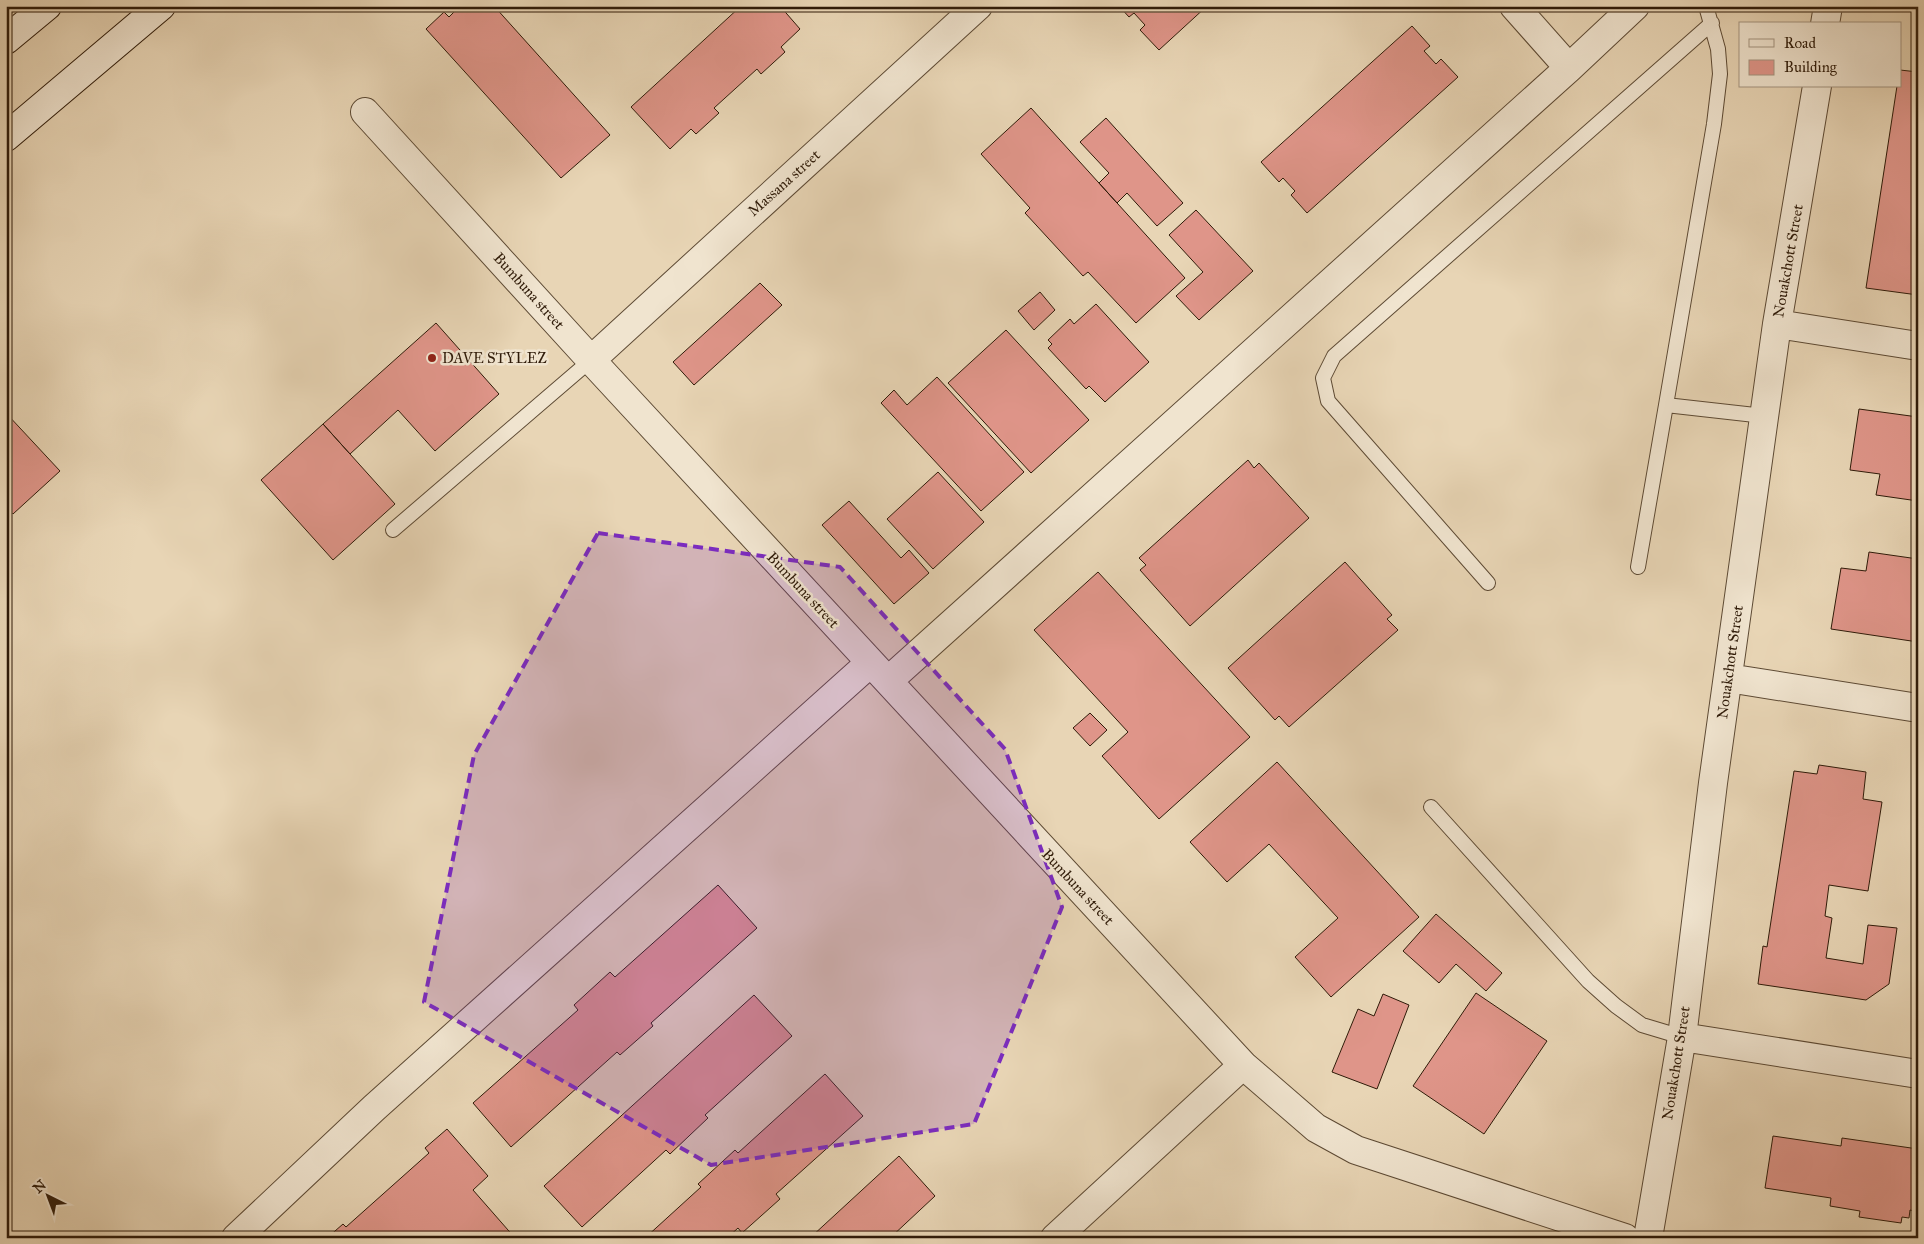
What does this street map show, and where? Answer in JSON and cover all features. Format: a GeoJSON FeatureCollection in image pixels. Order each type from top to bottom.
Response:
{"type":"FeatureCollection","features":[{"type":"Feature","properties":{"kind":"street"},"geometry":{"type":"LineString","coordinates":[[6,40],[47,6]]}},
{"type":"Feature","properties":{"kind":"street"},"geometry":{"type":"LineString","coordinates":[[6,136],[161,6]]}},
{"type":"Feature","properties":{"kind":"street","name":"Massana street"},"geometry":{"type":"LineString","coordinates":[[591,360],[978,6]]}},
{"type":"Feature","properties":{"kind":"street"},"geometry":{"type":"LineString","coordinates":[[1514,6],[1569,68]]}},
{"type":"Feature","properties":{"kind":"street"},"geometry":{"type":"LineString","coordinates":[[236,1238],[374,1108],[879,672],[1569,68],[1635,6]]}},
{"type":"Feature","properties":{"kind":"street"},"geometry":{"type":"LineString","coordinates":[[1825,22],[1828,6]]}},
{"type":"Feature","properties":{"kind":"street","name":"Nouakchott Street"},"geometry":{"type":"LineString","coordinates":[[1648,1238],[1682,1037],[1728,678],[1777,324],[1817,88]]}},
{"type":"Feature","properties":{"kind":"street","name":"Bumbuna street"},"geometry":{"type":"LineString","coordinates":[[365,112],[591,360],[1244,1065],[1316,1128],[1356,1150],[1624,1238]]}},
{"type":"Feature","properties":{"kind":"street"},"geometry":{"type":"LineString","coordinates":[[1777,324],[1918,346]]}},
{"type":"Feature","properties":{"kind":"street"},"geometry":{"type":"LineString","coordinates":[[1728,678],[1918,708]]}},
{"type":"Feature","properties":{"kind":"street"},"geometry":{"type":"LineString","coordinates":[[1682,1037],[1918,1074]]}},
{"type":"Feature","properties":{"kind":"street"},"geometry":{"type":"LineString","coordinates":[[1055,1238],[1244,1065]]}},
{"type":"Feature","properties":{"kind":"lane"},"geometry":{"type":"LineString","coordinates":[[1638,567],[1714,124],[1720,74],[1712,23],[1706,6]]}},
{"type":"Feature","properties":{"kind":"lane"},"geometry":{"type":"LineString","coordinates":[[1488,583],[1328,401],[1323,378],[1334,356],[1712,23]]}},
{"type":"Feature","properties":{"kind":"lane"},"geometry":{"type":"LineString","coordinates":[[393,530],[591,360]]}},
{"type":"Feature","properties":{"kind":"lane"},"geometry":{"type":"LineString","coordinates":[[1666,405],[1764,416]]}},
{"type":"Feature","properties":{"kind":"lane"},"geometry":{"type":"LineString","coordinates":[[1431,807],[1588,981],[1642,1025],[1682,1037]]}},
{"type":"Feature","properties":{"kind":"highlighted area"},"geometry":{"type":"Polygon","coordinates":[[[598,533],[840,567],[1005,749],[1062,907],[974,1124],[711,1165],[424,1002],[474,755],[598,533]]]}},
{"type":"Feature","properties":{"kind":"building"},"geometry":{"type":"Polygon","coordinates":[[[460,6],[494,6],[610,135],[561,178],[426,29],[444,12],[449,17],[460,6]]]}},
{"type":"Feature","properties":{"kind":"building"},"geometry":{"type":"Polygon","coordinates":[[[741,6],[780,6],[800,29],[781,47],[785,52],[761,74],[757,69],[714,108],[719,113],[696,134],[691,129],[670,149],[631,107],[741,6]]]}},
{"type":"Feature","properties":{"kind":"building"},"geometry":{"type":"Polygon","coordinates":[[[1119,6],[1207,6],[1159,50],[1140,30],[1145,25],[1134,13],[1129,17],[1119,6]]]}},
{"type":"Feature","properties":{"kind":"building"},"geometry":{"type":"Polygon","coordinates":[[[1412,26],[1430,46],[1424,51],[1436,64],[1441,59],[1458,77],[1307,213],[1291,195],[1295,191],[1283,178],[1279,182],[1261,162],[1412,26]]]}},
{"type":"Feature","properties":{"kind":"building"},"geometry":{"type":"Polygon","coordinates":[[[1902,70],[1918,72],[1918,295],[1866,288],[1897,88],[1902,88],[1902,70]]]}},
{"type":"Feature","properties":{"kind":"building"},"geometry":{"type":"Polygon","coordinates":[[[1031,108],[1185,278],[1136,323],[1088,272],[1083,276],[1025,213],[1030,208],[981,154],[1031,108]]]}},
{"type":"Feature","properties":{"kind":"building"},"geometry":{"type":"Polygon","coordinates":[[[1106,118],[1183,203],[1157,226],[1127,193],[1117,203],[1099,183],[1109,173],[1080,142],[1106,118]]]}},
{"type":"Feature","properties":{"kind":"building"},"geometry":{"type":"Polygon","coordinates":[[[1196,210],[1253,271],[1199,320],[1176,296],[1203,272],[1169,235],[1196,210]]]}},
{"type":"Feature","properties":{"kind":"building"},"geometry":{"type":"Polygon","coordinates":[[[760,283],[782,305],[694,385],[673,362],[760,283]]]}},
{"type":"Feature","properties":{"kind":"building"},"geometry":{"type":"Polygon","coordinates":[[[1040,292],[1055,310],[1034,330],[1018,311],[1040,292]]]}},
{"type":"Feature","properties":{"kind":"building"},"geometry":{"type":"Polygon","coordinates":[[[1096,304],[1149,362],[1105,402],[1089,386],[1086,389],[1048,348],[1052,344],[1048,340],[1070,319],[1074,324],[1096,304]]]}},
{"type":"Feature","properties":{"kind":"building","name":"DAVE STYLEZ"},"geometry":{"type":"Polygon","coordinates":[[[436,323],[499,394],[435,451],[398,410],[350,454],[323,424],[436,323]]]}},
{"type":"Feature","properties":{"kind":"building"},"geometry":{"type":"Polygon","coordinates":[[[1006,330],[1089,420],[1031,473],[948,383],[1006,330]]]}},
{"type":"Feature","properties":{"kind":"building"},"geometry":{"type":"Polygon","coordinates":[[[937,377],[1024,472],[981,511],[881,403],[894,390],[907,405],[937,377]]]}},
{"type":"Feature","properties":{"kind":"building"},"geometry":{"type":"Polygon","coordinates":[[[1859,409],[1918,417],[1918,501],[1876,495],[1880,474],[1850,470],[1859,409]]]}},
{"type":"Feature","properties":{"kind":"building"},"geometry":{"type":"Polygon","coordinates":[[[6,413],[60,471],[13,514],[6,507],[6,413]]]}},
{"type":"Feature","properties":{"kind":"building"},"geometry":{"type":"Polygon","coordinates":[[[323,424],[395,504],[333,560],[261,480],[323,424]]]}},
{"type":"Feature","properties":{"kind":"building"},"geometry":{"type":"Polygon","coordinates":[[[1248,460],[1254,468],[1259,463],[1309,518],[1190,626],[1140,570],[1146,565],[1139,558],[1248,460]]]}},
{"type":"Feature","properties":{"kind":"building"},"geometry":{"type":"Polygon","coordinates":[[[938,472],[984,522],[933,569],[887,519],[938,472]]]}},
{"type":"Feature","properties":{"kind":"building"},"geometry":{"type":"Polygon","coordinates":[[[849,501],[901,558],[909,550],[929,573],[894,604],[822,525],[849,501]]]}},
{"type":"Feature","properties":{"kind":"building"},"geometry":{"type":"Polygon","coordinates":[[[1869,552],[1918,559],[1918,642],[1831,629],[1841,568],[1866,571],[1869,552]]]}},
{"type":"Feature","properties":{"kind":"building"},"geometry":{"type":"Polygon","coordinates":[[[1345,562],[1392,615],[1387,619],[1398,630],[1289,727],[1279,716],[1275,720],[1228,668],[1345,562]]]}},
{"type":"Feature","properties":{"kind":"building"},"geometry":{"type":"Polygon","coordinates":[[[1098,572],[1250,737],[1159,819],[1102,756],[1128,732],[1034,630],[1098,572]]]}},
{"type":"Feature","properties":{"kind":"building"},"geometry":{"type":"Polygon","coordinates":[[[1090,713],[1107,730],[1090,746],[1073,728],[1090,713]]]}},
{"type":"Feature","properties":{"kind":"building"},"geometry":{"type":"Polygon","coordinates":[[[1277,762],[1419,917],[1331,997],[1295,957],[1338,918],[1269,844],[1227,882],[1190,842],[1277,762]]]}},
{"type":"Feature","properties":{"kind":"building"},"geometry":{"type":"Polygon","coordinates":[[[1819,765],[1866,772],[1863,799],[1882,802],[1868,891],[1829,885],[1825,916],[1832,918],[1826,958],[1863,964],[1868,925],[1897,928],[1889,984],[1866,1000],[1758,984],[1763,946],[1767,947],[1794,771],[1817,774],[1819,765]]]}},
{"type":"Feature","properties":{"kind":"building"},"geometry":{"type":"Polygon","coordinates":[[[718,885],[757,928],[651,1023],[653,1026],[620,1055],[617,1052],[511,1147],[473,1103],[578,1010],[574,1005],[610,972],[615,977],[718,885]]]}},
{"type":"Feature","properties":{"kind":"building"},"geometry":{"type":"Polygon","coordinates":[[[1436,914],[1502,973],[1486,991],[1456,964],[1439,983],[1403,951],[1436,914]]]}},
{"type":"Feature","properties":{"kind":"building"},"geometry":{"type":"Polygon","coordinates":[[[1476,993],[1547,1041],[1484,1134],[1413,1086],[1476,993]]]}},
{"type":"Feature","properties":{"kind":"building"},"geometry":{"type":"Polygon","coordinates":[[[1383,994],[1409,1005],[1377,1089],[1332,1072],[1358,1009],[1374,1016],[1383,994]]]}},
{"type":"Feature","properties":{"kind":"building"},"geometry":{"type":"Polygon","coordinates":[[[754,995],[792,1036],[705,1115],[708,1118],[670,1154],[666,1150],[582,1227],[544,1186],[754,995]]]}},
{"type":"Feature","properties":{"kind":"building"},"geometry":{"type":"Polygon","coordinates":[[[825,1074],[863,1116],[776,1194],[780,1199],[742,1233],[738,1228],[727,1238],[645,1238],[701,1187],[698,1184],[735,1150],[738,1153],[825,1074]]]}},
{"type":"Feature","properties":{"kind":"building"},"geometry":{"type":"Polygon","coordinates":[[[447,1129],[488,1176],[473,1190],[515,1238],[327,1238],[343,1224],[346,1227],[429,1153],[425,1148],[447,1129]]]}},
{"type":"Feature","properties":{"kind":"building"},"geometry":{"type":"Polygon","coordinates":[[[1773,1136],[1841,1146],[1842,1138],[1918,1149],[1918,1212],[1910,1210],[1909,1218],[1902,1217],[1901,1223],[1859,1217],[1860,1211],[1830,1206],[1831,1198],[1765,1188],[1773,1136]]]}},
{"type":"Feature","properties":{"kind":"building"},"geometry":{"type":"Polygon","coordinates":[[[899,1156],[935,1196],[890,1238],[803,1238],[808,1234],[811,1237],[899,1156]]]}},
{"type":"Feature","properties":{"kind":"place","name":"DAVE STYLEZ"},"geometry":{"type":"Point","coordinates":[432,358]}}]}
